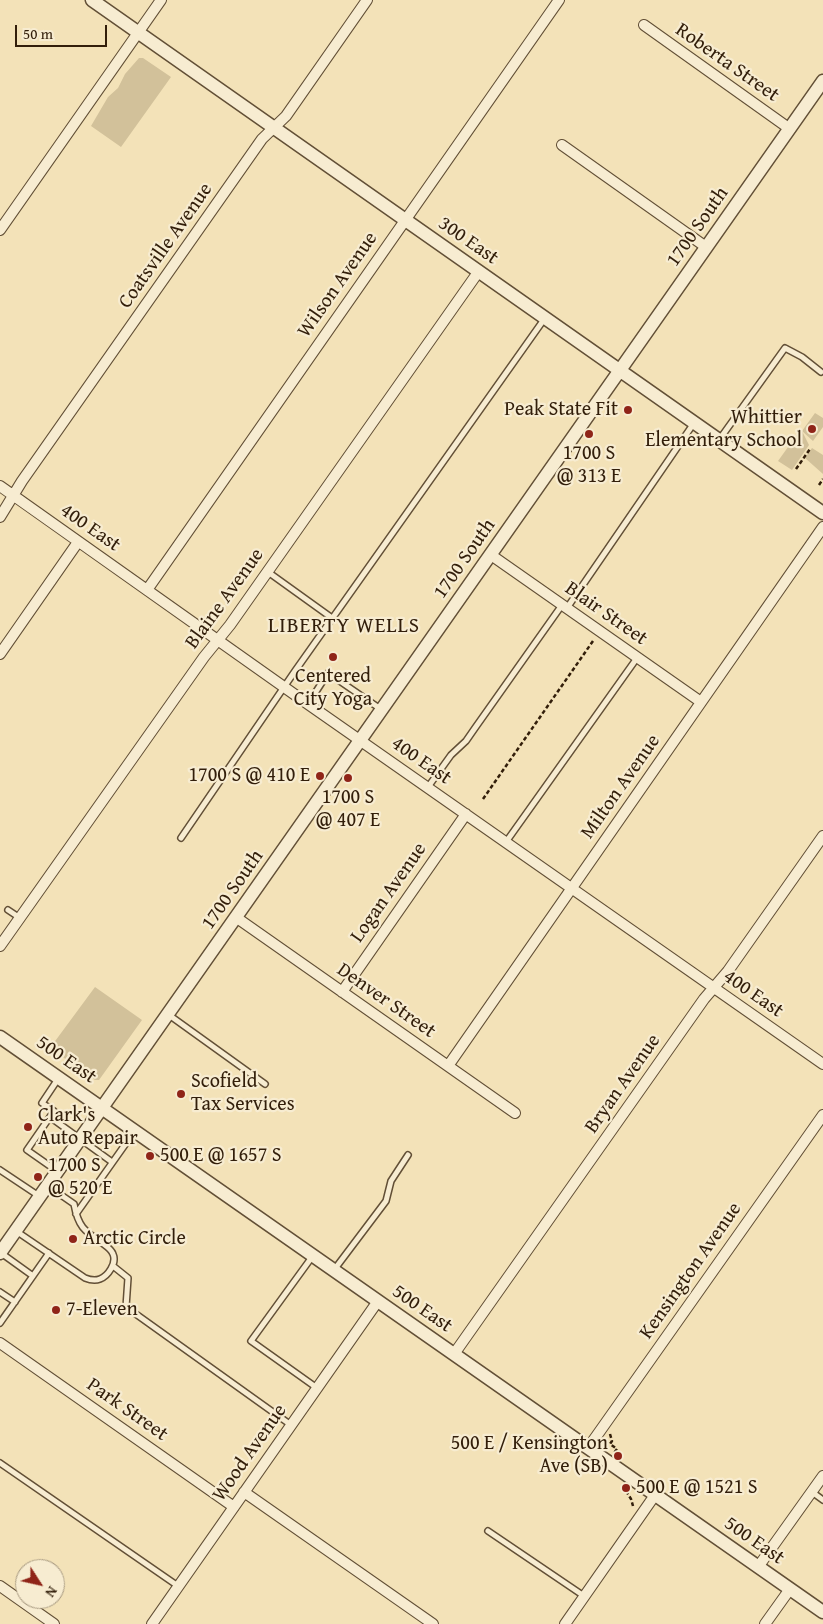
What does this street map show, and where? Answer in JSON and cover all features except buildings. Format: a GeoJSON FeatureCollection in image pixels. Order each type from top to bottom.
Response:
{"type":"FeatureCollection","features":[{"type":"Feature","properties":{"kind":"street","name":"300 East"},"geometry":{"type":"LineString","coordinates":[[92,0],[823,513]]}},
{"type":"Feature","properties":{"kind":"street"},"geometry":{"type":"LineString","coordinates":[[0,230],[161,0]]}},
{"type":"Feature","properties":{"kind":"street","name":"Coatsville Avenue"},"geometry":{"type":"LineString","coordinates":[[0,517],[13,495],[262,139],[286,116],[368,0]]}},
{"type":"Feature","properties":{"kind":"street","name":"Wilson Avenue"},"geometry":{"type":"LineString","coordinates":[[147,590],[559,0]]}},
{"type":"Feature","properties":{"kind":"street","name":"Roberta Street"},"geometry":{"type":"LineString","coordinates":[[644,25],[790,129]]}},
{"type":"Feature","properties":{"kind":"street","name":"1700 South"},"geometry":{"type":"LineString","coordinates":[[0,1253],[101,1108],[169,1015],[823,81]]}},
{"type":"Feature","properties":{"kind":"street"},"geometry":{"type":"LineString","coordinates":[[562,145],[706,248]]}},
{"type":"Feature","properties":{"kind":"street","name":"Blaine Avenue"},"geometry":{"type":"LineString","coordinates":[[0,946],[218,639],[268,572],[479,272]]}},
{"type":"Feature","properties":{"kind":"street","name":"400 East"},"geometry":{"type":"LineString","coordinates":[[0,486],[823,1064]]}},
{"type":"Feature","properties":{"kind":"street","name":"Milton Avenue"},"geometry":{"type":"LineString","coordinates":[[448,1066],[823,527]]}},
{"type":"Feature","properties":{"kind":"street"},"geometry":{"type":"LineString","coordinates":[[0,654],[78,542]]}},
{"type":"Feature","properties":{"kind":"street","name":"Blair Street"},"geometry":{"type":"LineString","coordinates":[[491,555],[701,702]]}},
{"type":"Feature","properties":{"kind":"street","name":"Logan Avenue"},"geometry":{"type":"LineString","coordinates":[[342,992],[466,814]]}},
{"type":"Feature","properties":{"kind":"street","name":"Bryan Avenue"},"geometry":{"type":"LineString","coordinates":[[454,1354],[704,999],[728,971],[823,836]]}},
{"type":"Feature","properties":{"kind":"street","name":"Denver Street"},"geometry":{"type":"LineString","coordinates":[[237,918],[515,1113]]}},
{"type":"Feature","properties":{"kind":"street","name":"500 East"},"geometry":{"type":"LineString","coordinates":[[0,1037],[823,1612]]}},
{"type":"Feature","properties":{"kind":"street","name":"Kensington Avenue"},"geometry":{"type":"LineString","coordinates":[[588,1448],[823,1114]]}},
{"type":"Feature","properties":{"kind":"street","name":"Wood Avenue"},"geometry":{"type":"LineString","coordinates":[[152,1624],[378,1301]]}},
{"type":"Feature","properties":{"kind":"street","name":"Park Street"},"geometry":{"type":"LineString","coordinates":[[0,1343],[234,1506]]}},
{"type":"Feature","properties":{"kind":"street"},"geometry":{"type":"LineString","coordinates":[[758,1568],[823,1476]]}},
{"type":"Feature","properties":{"kind":"street"},"geometry":{"type":"LineString","coordinates":[[244,1492],[433,1624]]}},
{"type":"Feature","properties":{"kind":"street"},"geometry":{"type":"LineString","coordinates":[[565,1624],[655,1495]]}},
{"type":"Feature","properties":{"kind":"street"},"geometry":{"type":"LineString","coordinates":[[0,1586],[54,1624]]}},
{"type":"Feature","properties":{"kind":"street"},"geometry":{"type":"LineString","coordinates":[[765,1624],[790,1589]]}},
{"type":"Feature","properties":{"kind":"lane"},"geometry":{"type":"LineString","coordinates":[[181,838],[284,686],[545,318]]}},
{"type":"Feature","properties":{"kind":"lane"},"geometry":{"type":"LineString","coordinates":[[719,440],[785,348],[802,357],[821,372]]}},
{"type":"Feature","properties":{"kind":"lane"},"geometry":{"type":"LineString","coordinates":[[428,787],[447,760],[476,728],[694,422]]}},
{"type":"Feature","properties":{"kind":"lane"},"geometry":{"type":"LineString","coordinates":[[268,572],[332,618]]}},
{"type":"Feature","properties":{"kind":"lane"},"geometry":{"type":"LineString","coordinates":[[506,842],[637,658]]}},
{"type":"Feature","properties":{"kind":"lane"},"geometry":{"type":"LineString","coordinates":[[308,704],[328,674],[382,710]]}},
{"type":"Feature","properties":{"kind":"lane"},"geometry":{"type":"LineString","coordinates":[[8,910],[20,918]]}},
{"type":"Feature","properties":{"kind":"lane"},"geometry":{"type":"LineString","coordinates":[[169,1015],[264,1084]]}},
{"type":"Feature","properties":{"kind":"lane"},"geometry":{"type":"LineString","coordinates":[[57,1171],[27,1150],[54,1111],[42,1103],[59,1078]]}},
{"type":"Feature","properties":{"kind":"lane"},"geometry":{"type":"LineString","coordinates":[[50,1117],[112,1162]]}},
{"type":"Feature","properties":{"kind":"lane"},"geometry":{"type":"LineString","coordinates":[[76,1214],[134,1131]]}},
{"type":"Feature","properties":{"kind":"lane"},"geometry":{"type":"LineString","coordinates":[[334,1271],[386,1201],[391,1181],[408,1155]]}},
{"type":"Feature","properties":{"kind":"lane"},"geometry":{"type":"LineString","coordinates":[[0,1170],[39,1197]]}},
{"type":"Feature","properties":{"kind":"lane"},"geometry":{"type":"LineString","coordinates":[[16,1230],[89,1280],[100,1279],[113,1266],[114,1257],[112,1251],[85,1232],[76,1214],[74,1204],[48,1185]]}},
{"type":"Feature","properties":{"kind":"lane"},"geometry":{"type":"LineString","coordinates":[[0,1253],[33,1276]]}},
{"type":"Feature","properties":{"kind":"lane"},"geometry":{"type":"LineString","coordinates":[[0,1323],[49,1253]]}},
{"type":"Feature","properties":{"kind":"lane"},"geometry":{"type":"LineString","coordinates":[[312,1256],[251,1341],[317,1388]]}},
{"type":"Feature","properties":{"kind":"lane"},"geometry":{"type":"LineString","coordinates":[[113,1266],[128,1278],[126,1307],[291,1425]]}},
{"type":"Feature","properties":{"kind":"lane"},"geometry":{"type":"LineString","coordinates":[[0,1292],[15,1302]]}},
{"type":"Feature","properties":{"kind":"lane"},"geometry":{"type":"LineString","coordinates":[[0,1463],[178,1586]]}},
{"type":"Feature","properties":{"kind":"lane"},"geometry":{"type":"LineString","coordinates":[[812,1492],[823,1500]]}},
{"type":"Feature","properties":{"kind":"lane"},"geometry":{"type":"LineString","coordinates":[[488,1532],[584,1596]]}},
{"type":"Feature","properties":{"kind":"path"},"geometry":{"type":"LineString","coordinates":[[796,469],[810,449]]}},
{"type":"Feature","properties":{"kind":"path"},"geometry":{"type":"LineString","coordinates":[[819,484],[823,479]]}},
{"type":"Feature","properties":{"kind":"path"},"geometry":{"type":"LineString","coordinates":[[483,799],[594,640]]}},
{"type":"Feature","properties":{"kind":"path"},"geometry":{"type":"LineString","coordinates":[[612,1441],[610,1444],[617,1449],[614,1453]]}},
{"type":"Feature","properties":{"kind":"shaded area"},"geometry":{"type":"Polygon","coordinates":[[[139,58],[143,58],[171,77],[121,147],[91,126],[108,97],[118,88],[125,74],[139,58]]]}},
{"type":"Feature","properties":{"kind":"shaded area"},"geometry":{"type":"Polygon","coordinates":[[[815,413],[823,418],[823,427],[813,441],[802,431],[815,413]]]}},
{"type":"Feature","properties":{"kind":"shaded area"},"geometry":{"type":"Polygon","coordinates":[[[801,429],[809,445],[792,470],[778,461],[801,429]]]}},
{"type":"Feature","properties":{"kind":"shaded area"},"geometry":{"type":"Polygon","coordinates":[[[812,448],[823,455],[823,474],[805,458],[812,448]]]}},
{"type":"Feature","properties":{"kind":"shaded area"},"geometry":{"type":"Polygon","coordinates":[[[95,987],[142,1020],[99,1080],[95,1080],[50,1048],[95,987]]]}},
{"type":"Feature","properties":{"kind":"place","name":"Peak State Fit"},"geometry":{"type":"Point","coordinates":[628,410]}},
{"type":"Feature","properties":{"kind":"place","name":"Whittier Elementary School"},"geometry":{"type":"Point","coordinates":[812,429]}},
{"type":"Feature","properties":{"kind":"place","name":"1700 S @ 313 E"},"geometry":{"type":"Point","coordinates":[589,434]}},
{"type":"Feature","properties":{"kind":"place","name":"Centered City Yoga"},"geometry":{"type":"Point","coordinates":[333,657]}},
{"type":"Feature","properties":{"kind":"place","name":"1700 S @ 410 E"},"geometry":{"type":"Point","coordinates":[320,776]}},
{"type":"Feature","properties":{"kind":"place","name":"1700 S @ 407 E"},"geometry":{"type":"Point","coordinates":[348,778]}},
{"type":"Feature","properties":{"kind":"place","name":"Scofield Tax Services"},"geometry":{"type":"Point","coordinates":[181,1094]}},
{"type":"Feature","properties":{"kind":"place","name":"Clark's Auto Repair"},"geometry":{"type":"Point","coordinates":[28,1127]}},
{"type":"Feature","properties":{"kind":"place","name":"500 E @ 1657 S"},"geometry":{"type":"Point","coordinates":[150,1156]}},
{"type":"Feature","properties":{"kind":"place","name":"1700 S @ 520 E"},"geometry":{"type":"Point","coordinates":[38,1177]}},
{"type":"Feature","properties":{"kind":"place","name":"Arctic Circle"},"geometry":{"type":"Point","coordinates":[73,1239]}},
{"type":"Feature","properties":{"kind":"place","name":"7-Eleven"},"geometry":{"type":"Point","coordinates":[56,1310]}},
{"type":"Feature","properties":{"kind":"place","name":"500 E / Kensington Ave (SB)"},"geometry":{"type":"Point","coordinates":[618,1456]}},
{"type":"Feature","properties":{"kind":"place","name":"500 E @ 1521 S"},"geometry":{"type":"Point","coordinates":[626,1488]}},
{"type":"Feature","properties":{"kind":"district","name":"LIBERTY WELLS"},"geometry":{"type":"Point","coordinates":[344,627]}}]}
